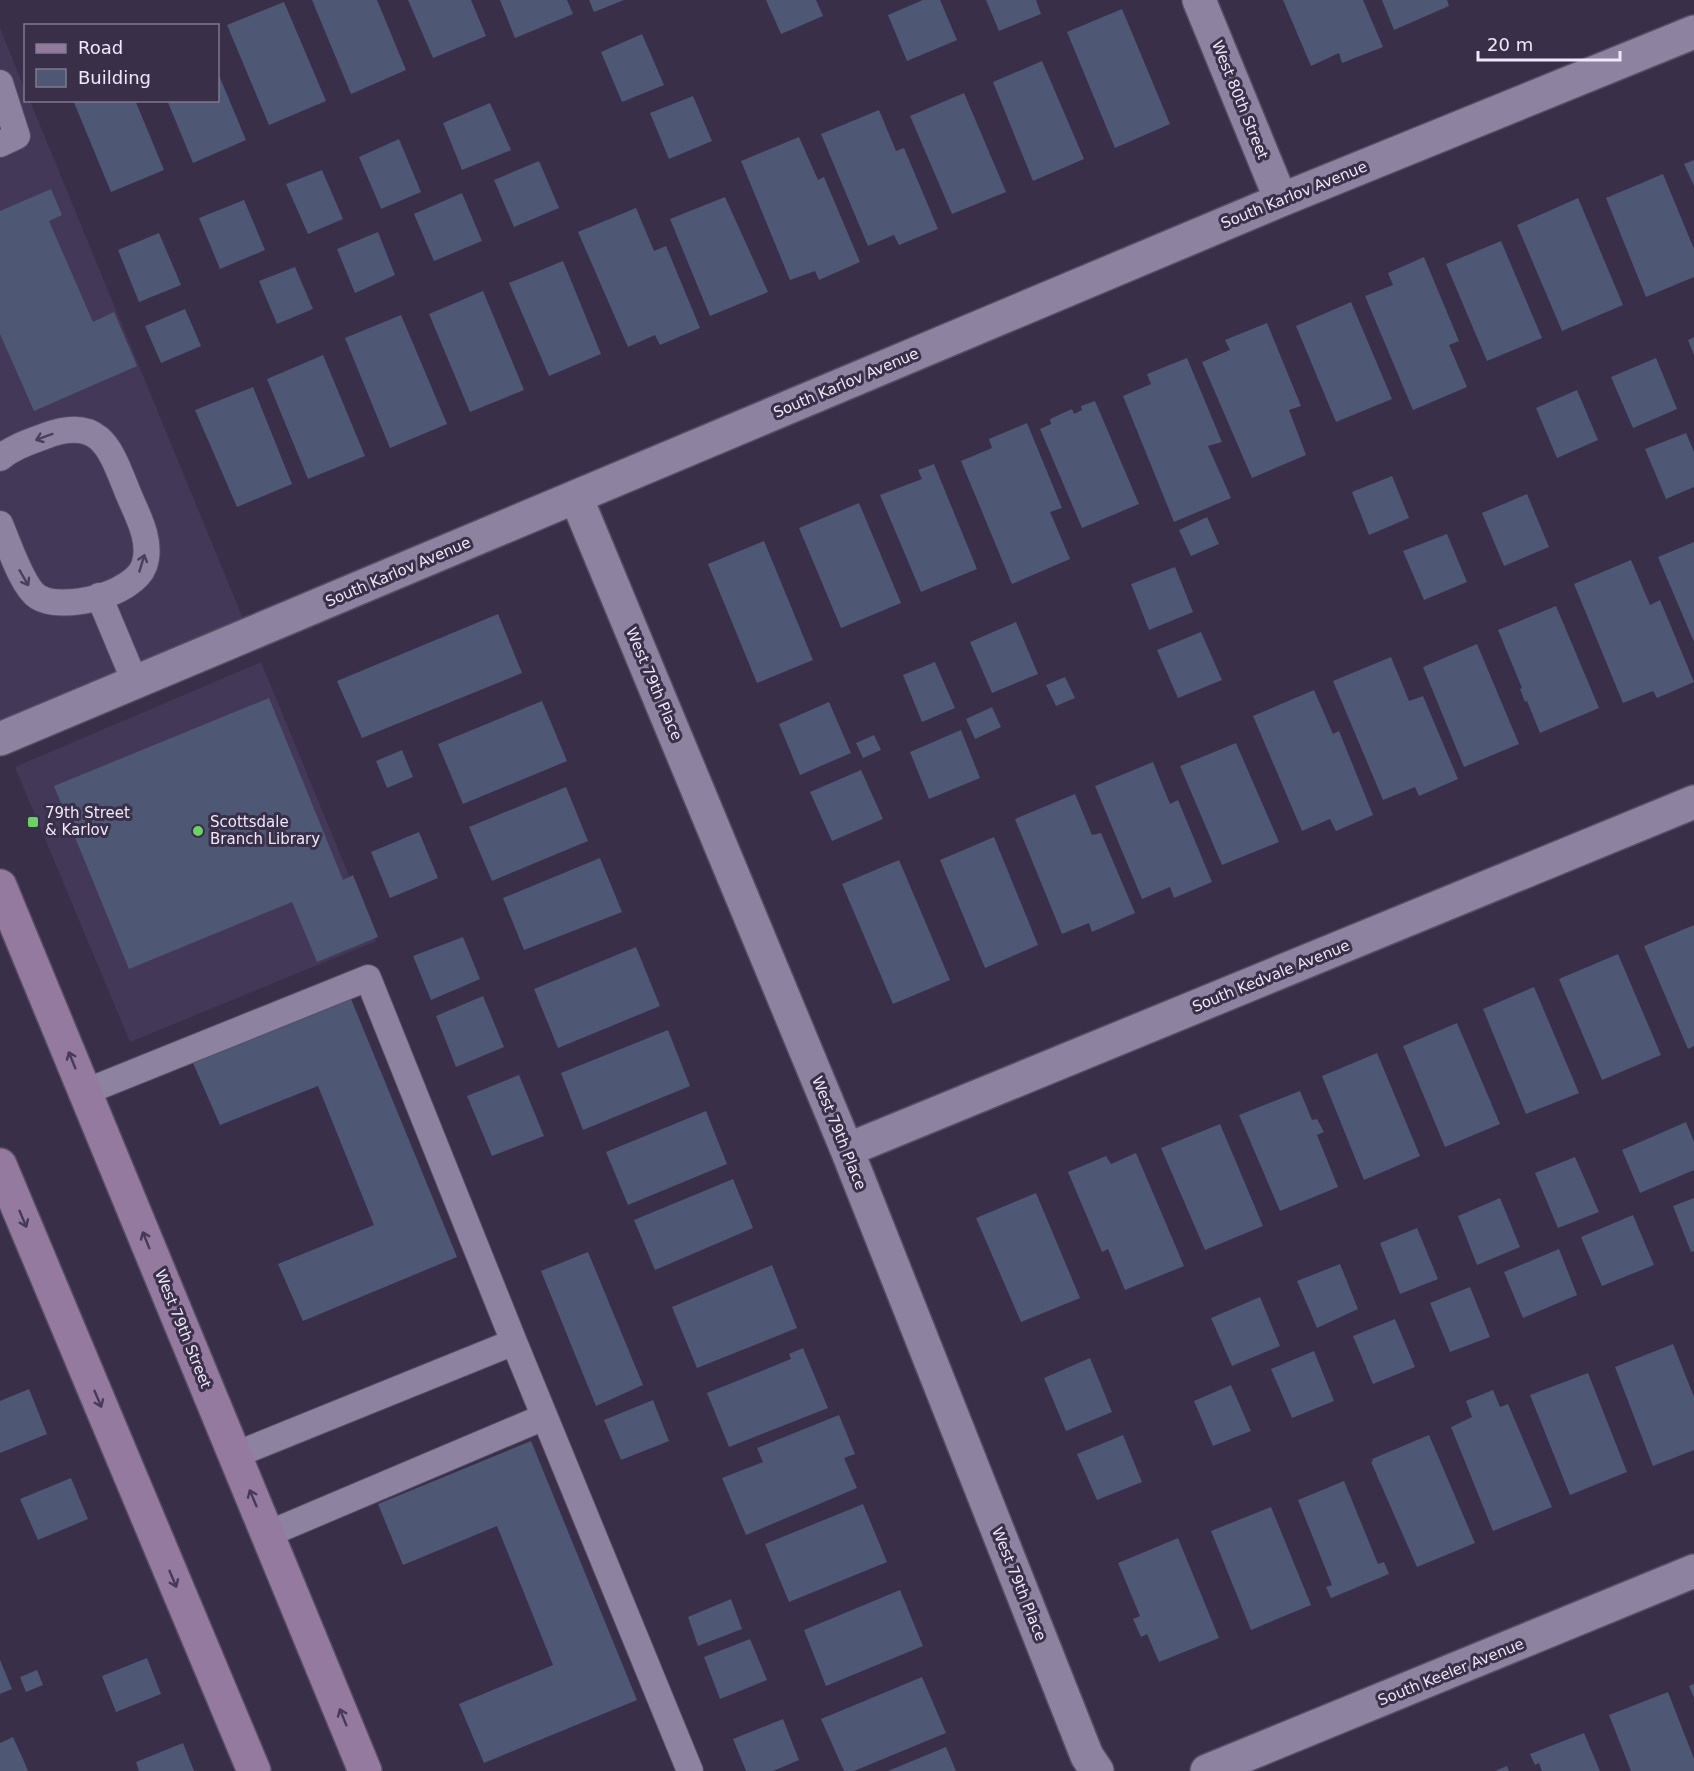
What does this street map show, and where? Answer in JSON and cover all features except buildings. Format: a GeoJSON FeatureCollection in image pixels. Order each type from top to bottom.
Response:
{"type":"FeatureCollection","features":[{"type":"Feature","properties":{"kind":"main road","name":"West 79th Street"},"geometry":{"type":"LineString","coordinates":[[0,886],[365,1771]]}},
{"type":"Feature","properties":{"kind":"main road"},"geometry":{"type":"LineString","coordinates":[[0,1165],[254,1771]]}},
{"type":"Feature","properties":{"kind":"street","name":"West 80th Street"},"geometry":{"type":"LineString","coordinates":[[1199,0],[1281,200]]}},
{"type":"Feature","properties":{"kind":"street","name":"South Karlov Avenue"},"geometry":{"type":"LineString","coordinates":[[0,739],[1281,200],[1694,32]]}},
{"type":"Feature","properties":{"kind":"street","name":"West 79th Place"},"geometry":{"type":"LineString","coordinates":[[576,496],[847,1150],[1087,1756],[1097,1771]]}},
{"type":"Feature","properties":{"kind":"street","name":"South Kedvale Avenue"},"geometry":{"type":"LineString","coordinates":[[847,1150],[1694,802]]}},
{"type":"Feature","properties":{"kind":"street","name":"South Keeler Avenue"},"geometry":{"type":"LineString","coordinates":[[1207,1771],[1694,1571]]}},
{"type":"Feature","properties":{"kind":"lane"},"geometry":{"type":"LineString","coordinates":[[0,83],[17,136],[0,144]]}},
{"type":"Feature","properties":{"kind":"lane"},"geometry":{"type":"LineString","coordinates":[[0,458],[10,450],[53,433],[77,429],[96,435],[110,450],[142,526],[146,549],[144,567],[135,579],[123,587],[79,602],[53,603],[36,596],[22,578],[0,524]]}},
{"type":"Feature","properties":{"kind":"lane"},"geometry":{"type":"LineString","coordinates":[[99,596],[135,682]]}},
{"type":"Feature","properties":{"kind":"lane"},"geometry":{"type":"LineString","coordinates":[[85,1092],[368,978],[544,1417],[690,1771]]}},
{"type":"Feature","properties":{"kind":"lane"},"geometry":{"type":"LineString","coordinates":[[235,1455],[514,1342]]}},
{"type":"Feature","properties":{"kind":"lane"},"geometry":{"type":"LineString","coordinates":[[268,1534],[544,1417]]}},
{"type":"Feature","properties":{"kind":"shaded area"},"geometry":{"type":"Polygon","coordinates":[[[0,28],[24,88],[24,102],[30,102],[246,626],[0,724],[0,28]]]}},
{"type":"Feature","properties":{"kind":"shaded area","name":"Scottsdale Branch Library"},"geometry":{"type":"Polygon","coordinates":[[[261,662],[376,941],[130,1042],[15,767],[261,662]]]}},
{"type":"Feature","properties":{"kind":"place","name":"79th Street & Karlov"},"geometry":{"type":"Point","coordinates":[33,822]}},
{"type":"Feature","properties":{"kind":"place","name":"Scottsdale Branch Library"},"geometry":{"type":"Point","coordinates":[198,831]}}]}
